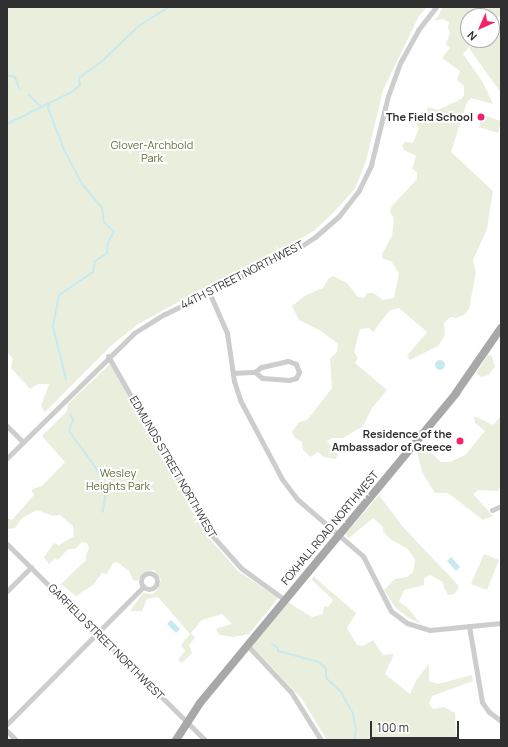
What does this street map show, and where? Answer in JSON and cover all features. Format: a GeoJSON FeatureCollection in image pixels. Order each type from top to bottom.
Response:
{"type":"FeatureCollection","features":[{"type":"Feature","properties":{"kind":"main road","name":"FOXHALL ROAD NORTHWEST"},"geometry":{"type":"LineString","coordinates":[[176,740],[186,722],[247,645],[456,393],[498,339],[501,328]]}},
{"type":"Feature","properties":{"kind":"street","name":"44TH STREET NORTHWEST"},"geometry":{"type":"LineString","coordinates":[[7,458],[108,356],[149,323],[304,245],[346,208],[359,190],[371,165],[388,96],[400,63],[418,30],[436,7]]}},
{"type":"Feature","properties":{"kind":"street"},"geometry":{"type":"LineString","coordinates":[[209,292],[227,333],[233,373],[243,408],[285,484],[297,499],[363,556],[386,604],[402,620],[430,630],[501,623]]}},
{"type":"Feature","properties":{"kind":"street","name":"EDMUNDS STREET NORTHWEST"},"geometry":{"type":"LineString","coordinates":[[108,356],[209,532],[240,568],[285,600]]}},
{"type":"Feature","properties":{"kind":"street"},"geometry":{"type":"LineString","coordinates":[[233,373],[254,372],[261,367],[288,361],[296,364],[299,372],[296,378],[289,380],[262,378],[254,372]]}},
{"type":"Feature","properties":{"kind":"street"},"geometry":{"type":"LineString","coordinates":[[7,426],[23,442]]}},
{"type":"Feature","properties":{"kind":"street"},"geometry":{"type":"LineString","coordinates":[[492,510],[501,506]]}},
{"type":"Feature","properties":{"kind":"street","name":"GARFIELD STREET NORTHWEST"},"geometry":{"type":"LineString","coordinates":[[7,544],[205,740]]}},
{"type":"Feature","properties":{"kind":"street"},"geometry":{"type":"LineString","coordinates":[[7,591],[31,568]]}},
{"type":"Feature","properties":{"kind":"street"},"geometry":{"type":"LineString","coordinates":[[7,724],[144,586]]}},
{"type":"Feature","properties":{"kind":"street"},"geometry":{"type":"LineString","coordinates":[[470,626],[482,702],[489,712],[501,721]]}},
{"type":"Feature","properties":{"kind":"street"},"geometry":{"type":"LineString","coordinates":[[247,645],[296,698],[322,740]]}},
{"type":"Feature","properties":{"kind":"street"},"geometry":{"type":"LineString","coordinates":[[7,731],[16,740]]}},
{"type":"Feature","properties":{"kind":"green space","name":"Glover-Archbold Park"},"geometry":{"type":"Polygon","coordinates":[[[7,7],[427,7],[419,16],[383,90],[366,161],[355,189],[332,214],[315,230],[278,254],[206,287],[138,324],[113,344],[45,412],[41,406],[49,384],[38,384],[30,389],[11,368],[13,359],[7,352],[7,7]]]}},
{"type":"Feature","properties":{"kind":"green space"},"geometry":{"type":"Polygon","coordinates":[[[443,7],[501,7],[500,16],[500,8],[460,8],[460,48],[468,48],[463,54],[482,81],[493,104],[471,98],[467,102],[451,152],[493,191],[487,229],[473,260],[476,272],[469,309],[464,315],[456,318],[451,317],[444,322],[445,335],[438,346],[410,360],[407,356],[427,332],[399,308],[390,310],[373,332],[369,328],[360,329],[354,352],[358,358],[355,363],[387,390],[372,408],[363,426],[343,438],[332,438],[327,441],[338,455],[335,459],[324,457],[318,452],[311,457],[303,450],[302,442],[295,438],[292,432],[299,422],[307,420],[332,388],[330,359],[337,352],[338,344],[321,331],[299,320],[292,306],[306,295],[323,288],[328,279],[333,276],[347,283],[358,297],[364,298],[367,293],[374,293],[383,300],[394,298],[399,273],[391,261],[383,259],[382,254],[392,236],[394,219],[390,212],[391,207],[417,179],[417,172],[412,169],[416,156],[404,150],[402,145],[405,142],[413,143],[419,128],[415,122],[423,121],[428,107],[438,110],[461,99],[464,95],[464,86],[457,80],[460,71],[442,58],[450,48],[446,44],[450,33],[448,28],[449,22],[442,19],[435,21],[443,7]]]}},
{"type":"Feature","properties":{"kind":"green space"},"geometry":{"type":"Polygon","coordinates":[[[501,25],[501,93],[469,48],[500,48],[501,25]]]}},
{"type":"Feature","properties":{"kind":"green space"},"geometry":{"type":"Polygon","coordinates":[[[482,115],[501,121],[498,133],[479,127],[482,115]]]}},
{"type":"Feature","properties":{"kind":"green space"},"geometry":{"type":"Polygon","coordinates":[[[488,355],[492,356],[495,366],[489,375],[481,377],[476,373],[488,355]]]}},
{"type":"Feature","properties":{"kind":"green space","name":"Wesley Heights Park"},"geometry":{"type":"Polygon","coordinates":[[[110,364],[211,540],[238,571],[278,598],[249,634],[234,637],[220,635],[216,630],[218,628],[232,624],[222,614],[202,620],[191,633],[195,638],[189,645],[192,653],[182,663],[178,660],[185,651],[181,645],[190,634],[158,597],[147,599],[142,611],[130,611],[143,593],[153,594],[158,589],[161,580],[154,570],[146,571],[137,581],[133,580],[129,571],[117,562],[113,563],[107,574],[102,573],[93,585],[76,596],[61,584],[86,560],[86,555],[89,548],[87,543],[82,542],[75,549],[68,549],[58,560],[55,558],[49,564],[44,557],[54,543],[59,545],[74,536],[73,526],[60,515],[53,516],[37,510],[22,518],[15,528],[7,529],[7,518],[12,520],[34,495],[31,490],[43,485],[65,462],[42,436],[67,411],[68,404],[110,364]]]}},
{"type":"Feature","properties":{"kind":"green space"},"geometry":{"type":"Polygon","coordinates":[[[474,416],[493,425],[501,416],[501,486],[498,491],[478,490],[473,494],[493,516],[483,520],[448,493],[435,493],[422,472],[416,448],[420,443],[441,462],[450,462],[465,455],[485,431],[475,423],[474,416]]]}},
{"type":"Feature","properties":{"kind":"green space"},"geometry":{"type":"Polygon","coordinates":[[[379,495],[403,527],[458,585],[459,588],[454,594],[448,595],[444,588],[443,582],[430,575],[424,578],[424,585],[404,590],[399,602],[407,607],[421,624],[409,618],[395,607],[384,590],[395,579],[407,577],[413,572],[415,560],[408,549],[390,539],[383,531],[383,527],[373,518],[349,538],[345,534],[379,495]]]}},
{"type":"Feature","properties":{"kind":"green space"},"geometry":{"type":"Polygon","coordinates":[[[484,554],[499,560],[487,590],[471,584],[484,554]]]}},
{"type":"Feature","properties":{"kind":"green space"},"geometry":{"type":"Polygon","coordinates":[[[313,576],[356,613],[347,628],[357,645],[363,646],[373,640],[383,655],[394,654],[385,674],[410,694],[417,679],[429,664],[429,681],[438,684],[472,675],[473,681],[432,696],[429,704],[433,709],[444,707],[455,713],[456,734],[462,740],[327,740],[302,699],[248,642],[286,601],[312,617],[323,614],[324,606],[328,607],[333,600],[312,580],[313,576]]]}},
{"type":"Feature","properties":{"kind":"water"},"geometry":{"type":"Polygon","coordinates":[[[440,360],[445,365],[440,370],[435,365],[440,360]]]}},
{"type":"Feature","properties":{"kind":"water"},"geometry":{"type":"Polygon","coordinates":[[[451,557],[460,567],[456,571],[447,561],[451,557]]]}},
{"type":"Feature","properties":{"kind":"water"},"geometry":{"type":"Polygon","coordinates":[[[171,620],[180,629],[176,633],[167,624],[171,620]]]}},
{"type":"Feature","properties":{"kind":"waterway"},"geometry":{"type":"LineString","coordinates":[[7,124],[72,92],[80,85],[79,78],[101,62],[140,25],[169,7]]}},
{"type":"Feature","properties":{"kind":"waterway"},"geometry":{"type":"LineString","coordinates":[[7,75],[15,77],[19,88]]}},
{"type":"Feature","properties":{"kind":"waterway"},"geometry":{"type":"LineString","coordinates":[[29,95],[41,107]]}},
{"type":"Feature","properties":{"kind":"waterway"},"geometry":{"type":"LineString","coordinates":[[49,103],[48,108],[63,147],[82,184],[102,208],[104,222],[114,232],[108,243],[107,253],[95,261],[93,272],[59,295],[53,327],[66,379]]}},
{"type":"Feature","properties":{"kind":"waterway"},"geometry":{"type":"LineString","coordinates":[[70,414],[73,420],[69,431],[101,475],[105,497],[103,512]]}},
{"type":"Feature","properties":{"kind":"waterway"},"geometry":{"type":"LineString","coordinates":[[272,644],[278,648],[278,651],[319,662],[326,669],[326,678],[341,692],[353,714],[356,731],[354,740]]}},
{"type":"Feature","properties":{"kind":"place","name":"The Field School"},"geometry":{"type":"Point","coordinates":[481,117]}},
{"type":"Feature","properties":{"kind":"place","name":"Residence of the Ambassador of Greece"},"geometry":{"type":"Point","coordinates":[460,441]}}]}
